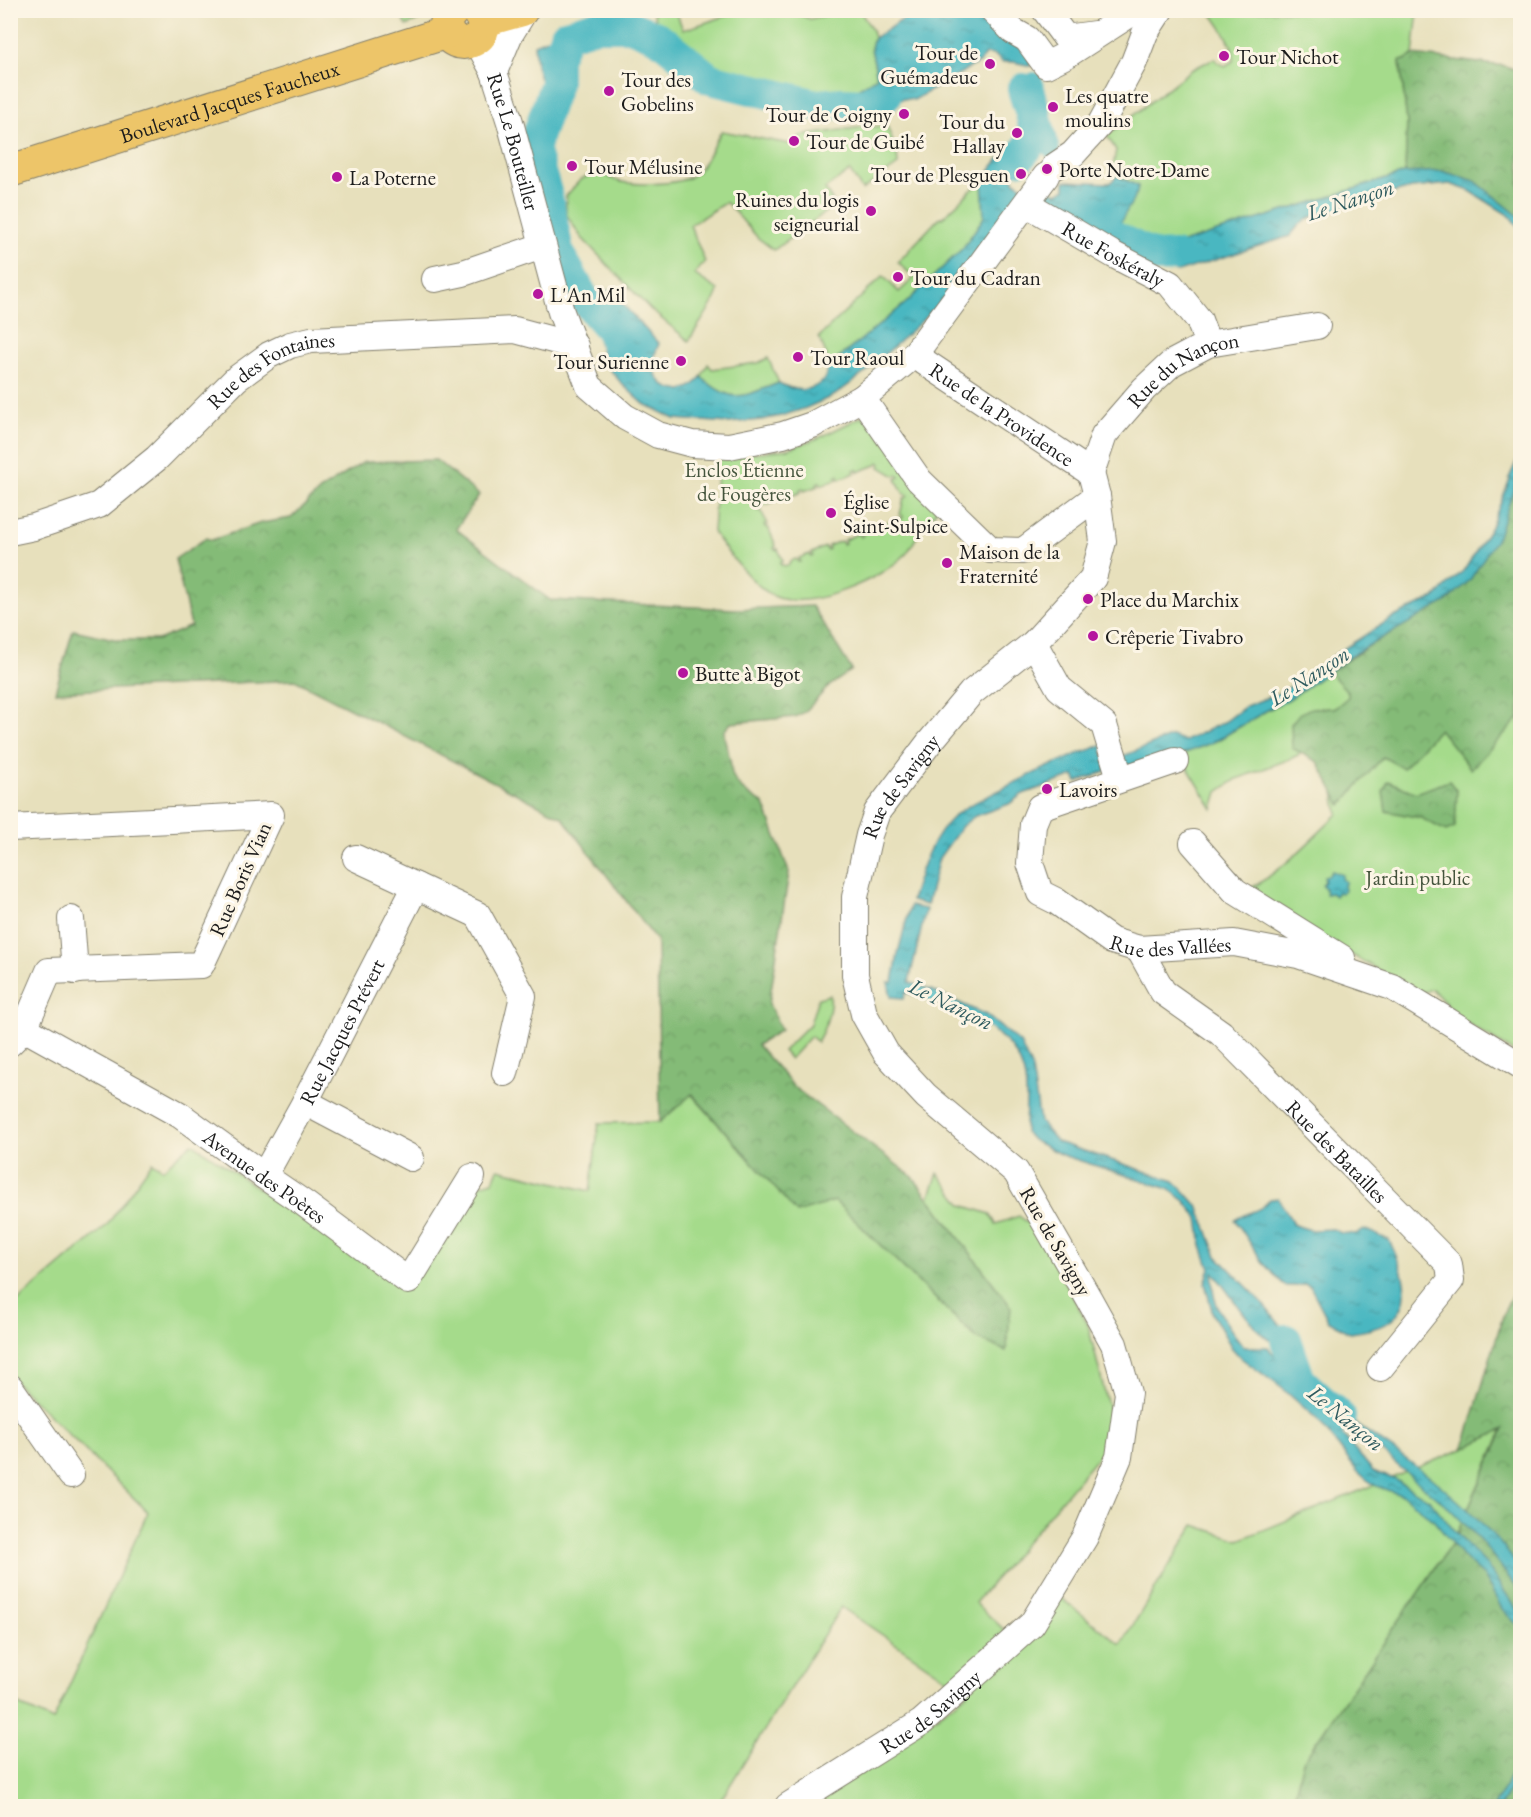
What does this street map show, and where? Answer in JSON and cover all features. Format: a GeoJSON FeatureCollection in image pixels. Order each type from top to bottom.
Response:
{"type":"FeatureCollection","features":[{"type":"Feature","properties":{"kind":"main road","name":"Boulevard Jacques Faucheux"},"geometry":{"type":"LineString","coordinates":[[10,171],[462,19],[524,10]]}},
{"type":"Feature","properties":{"kind":"street"},"geometry":{"type":"LineString","coordinates":[[494,72],[509,36],[524,10]]}},
{"type":"Feature","properties":{"kind":"street"},"geometry":{"type":"LineString","coordinates":[[993,10],[1013,31],[1028,39],[1046,65],[1136,10]]}},
{"type":"Feature","properties":{"kind":"street"},"geometry":{"type":"LineString","coordinates":[[1045,10],[1066,38],[1101,33]]}},
{"type":"Feature","properties":{"kind":"street","name":"Rue Le Bouteiller"},"geometry":{"type":"LineString","coordinates":[[462,19],[494,72],[510,122],[561,312],[589,386],[625,417],[658,435],[692,444],[729,446],[783,435],[812,425],[862,398],[914,355],[1050,171],[1073,154],[1101,123],[1134,62],[1145,33],[1160,10]]}},
{"type":"Feature","properties":{"kind":"street","name":"Rue Foskéraly"},"geometry":{"type":"LineString","coordinates":[[1027,204],[1114,255],[1170,284],[1199,320],[1208,344]]}},
{"type":"Feature","properties":{"kind":"street"},"geometry":{"type":"LineString","coordinates":[[435,279],[463,273],[542,246]]}},
{"type":"Feature","properties":{"kind":"street","name":"Rue du Nançon"},"geometry":{"type":"LineString","coordinates":[[1094,484],[1104,435],[1143,389],[1172,363],[1208,344],[1317,326]]}},
{"type":"Feature","properties":{"kind":"street","name":"Rue des Fontaines"},"geometry":{"type":"LineString","coordinates":[[11,533],[99,505],[157,458],[236,379],[269,355],[290,345],[311,340],[515,330],[575,346]]}},
{"type":"Feature","properties":{"kind":"street","name":"Rue de la Providence"},"geometry":{"type":"LineString","coordinates":[[914,355],[1094,484]]}},
{"type":"Feature","properties":{"kind":"street"},"geometry":{"type":"LineString","coordinates":[[862,398],[920,480],[991,550],[1023,551],[1094,484]]}},
{"type":"Feature","properties":{"kind":"street"},"geometry":{"type":"LineString","coordinates":[[1094,484],[1103,541],[1093,578],[1030,646],[1059,688],[1104,725],[1119,775]]}},
{"type":"Feature","properties":{"kind":"street","name":"Rue de Savigny"},"geometry":{"type":"LineString","coordinates":[[788,1806],[922,1722],[1032,1624],[1085,1537],[1119,1457],[1128,1393],[1114,1344],[1016,1172],[926,1096],[886,1053],[864,1014],[855,975],[855,897],[869,836],[877,813],[970,693],[1030,646]]}},
{"type":"Feature","properties":{"kind":"street","name":"Rue des Vallées"},"geometry":{"type":"LineString","coordinates":[[1175,761],[1119,775],[1040,807],[1033,824],[1030,863],[1040,893],[1056,901],[1112,941],[1139,949],[1234,943],[1298,955],[1392,987],[1521,1065]]}},
{"type":"Feature","properties":{"kind":"street","name":"Rue Boris Vian"},"geometry":{"type":"LineString","coordinates":[[10,828],[271,815],[201,965],[49,971],[15,1031]]}},
{"type":"Feature","properties":{"kind":"street"},"geometry":{"type":"LineString","coordinates":[[1193,843],[1235,891],[1321,946],[1392,987]]}},
{"type":"Feature","properties":{"kind":"street"},"geometry":{"type":"LineString","coordinates":[[356,858],[478,915],[523,996],[505,1073]]}},
{"type":"Feature","properties":{"kind":"street","name":"Rue Jacques Prévert"},"geometry":{"type":"LineString","coordinates":[[264,1176],[305,1102],[416,886]]}},
{"type":"Feature","properties":{"kind":"street"},"geometry":{"type":"LineString","coordinates":[[71,920],[75,971]]}},
{"type":"Feature","properties":{"kind":"street","name":"Rue des Batailles"},"geometry":{"type":"LineString","coordinates":[[1139,949],[1163,992],[1221,1033],[1449,1264],[1451,1280],[1380,1368]]}},
{"type":"Feature","properties":{"kind":"street","name":"Avenue des Poètes"},"geometry":{"type":"LineString","coordinates":[[15,1031],[180,1115],[408,1281],[472,1177]]}},
{"type":"Feature","properties":{"kind":"street"},"geometry":{"type":"LineString","coordinates":[[305,1102],[411,1158]]}},
{"type":"Feature","properties":{"kind":"street"},"geometry":{"type":"LineString","coordinates":[[10,1387],[71,1474]]}},
{"type":"Feature","properties":{"kind":"green space"},"geometry":{"type":"Polygon","coordinates":[[[399,11],[430,11],[427,17],[406,26],[399,11]]]}},
{"type":"Feature","properties":{"kind":"green space"},"geometry":{"type":"Polygon","coordinates":[[[653,11],[676,11],[683,30],[741,11],[790,11],[810,19],[845,11],[860,11],[872,30],[874,38],[871,48],[877,77],[846,96],[843,103],[817,105],[711,79],[659,38],[653,11]]]}},
{"type":"Feature","properties":{"kind":"green space"},"geometry":{"type":"Polygon","coordinates":[[[1210,11],[1418,11],[1413,55],[1400,61],[1407,122],[1405,173],[1163,249],[1113,236],[1138,186],[1112,172],[1116,150],[1107,136],[1191,70],[1215,58],[1217,62],[1225,66],[1233,61],[1230,42],[1210,11]]]}},
{"type":"Feature","properties":{"kind":"green space"},"geometry":{"type":"Polygon","coordinates":[[[1413,55],[1505,66],[1520,71],[1520,221],[1466,180],[1407,182],[1405,173],[1407,122],[1400,61],[1413,55]]]}},
{"type":"Feature","properties":{"kind":"green space"},"geometry":{"type":"Polygon","coordinates":[[[1032,88],[1044,134],[1038,136],[1035,147],[1020,164],[1006,151],[1028,138],[1027,128],[1020,122],[1013,98],[1032,88]]]}},
{"type":"Feature","properties":{"kind":"green space"},"geometry":{"type":"Polygon","coordinates":[[[887,126],[897,153],[898,165],[862,190],[850,171],[825,189],[835,205],[774,250],[758,238],[726,202],[690,225],[705,262],[694,274],[718,290],[714,301],[689,341],[651,310],[581,237],[566,214],[566,196],[594,169],[622,182],[653,184],[683,180],[701,168],[722,131],[795,145],[798,144],[800,136],[887,126]]]}},
{"type":"Feature","properties":{"kind":"green space"},"geometry":{"type":"Polygon","coordinates":[[[982,180],[984,217],[963,248],[907,302],[828,367],[827,356],[819,337],[883,276],[899,292],[914,278],[898,262],[940,217],[942,218],[982,180]]]}},
{"type":"Feature","properties":{"kind":"green space"},"geometry":{"type":"Polygon","coordinates":[[[768,358],[779,383],[746,395],[738,396],[721,392],[701,377],[708,364],[712,369],[758,363],[768,358]]]}},
{"type":"Feature","properties":{"kind":"green space","name":"Enclos Étienne de Fougères"},"geometry":{"type":"Polygon","coordinates":[[[863,416],[940,505],[906,554],[880,573],[845,590],[826,596],[807,600],[776,597],[750,578],[713,532],[718,457],[788,449],[821,437],[863,416]],[[879,462],[858,472],[857,469],[854,470],[855,473],[839,479],[838,475],[837,479],[821,485],[820,482],[817,483],[818,486],[804,491],[803,488],[800,489],[801,492],[794,495],[793,492],[790,493],[791,496],[776,501],[774,498],[773,502],[762,506],[761,503],[759,504],[758,511],[761,510],[767,524],[764,525],[768,527],[776,546],[775,550],[778,549],[783,561],[780,562],[781,565],[788,566],[796,559],[800,562],[799,558],[810,554],[811,557],[812,553],[825,547],[827,550],[828,546],[841,541],[843,544],[844,540],[859,533],[861,537],[862,533],[877,526],[879,529],[880,525],[898,518],[902,519],[903,516],[900,515],[904,498],[908,495],[904,494],[896,479],[900,477],[880,467],[879,462]]]}},
{"type":"Feature","properties":{"kind":"green space"},"geometry":{"type":"Polygon","coordinates":[[[436,460],[479,495],[456,529],[550,600],[735,609],[812,606],[852,670],[828,687],[805,712],[795,717],[731,723],[724,731],[734,779],[741,788],[764,804],[789,872],[769,1004],[781,1030],[757,1045],[795,1088],[913,1177],[1011,1307],[1006,1351],[976,1338],[835,1201],[797,1213],[692,1094],[660,1122],[657,941],[562,817],[295,680],[55,692],[73,630],[119,640],[158,640],[191,626],[175,559],[206,538],[212,540],[261,523],[291,518],[323,488],[364,462],[436,460]]]}},
{"type":"Feature","properties":{"kind":"green space"},"geometry":{"type":"Polygon","coordinates":[[[1520,466],[1520,717],[1471,769],[1439,729],[1403,768],[1383,757],[1341,805],[1318,762],[1292,748],[1291,724],[1299,714],[1311,708],[1335,708],[1348,697],[1348,692],[1329,672],[1438,601],[1471,570],[1520,466]]]}},
{"type":"Feature","properties":{"kind":"green space","name":"Jardin public"},"geometry":{"type":"Polygon","coordinates":[[[1357,652],[1520,705],[1520,1056],[1459,1018],[1432,989],[1419,994],[1292,920],[1248,890],[1284,865],[1338,814],[1332,781],[1316,746],[1290,759],[1237,779],[1218,792],[1213,809],[1180,755],[1216,741],[1289,699],[1357,652]]]}},
{"type":"Feature","properties":{"kind":"green space"},"geometry":{"type":"Polygon","coordinates":[[[1388,781],[1416,793],[1449,781],[1457,791],[1455,827],[1446,831],[1421,818],[1386,811],[1383,792],[1388,781]]]}},
{"type":"Feature","properties":{"kind":"green space"},"geometry":{"type":"Polygon","coordinates":[[[830,995],[827,1019],[817,1042],[811,1036],[790,1059],[783,1051],[810,1024],[818,998],[830,995]]]}},
{"type":"Feature","properties":{"kind":"green space"},"geometry":{"type":"Polygon","coordinates":[[[691,1094],[797,1212],[835,1201],[976,1338],[1011,1307],[929,1198],[938,1173],[962,1205],[990,1214],[996,1224],[1019,1216],[1036,1229],[1088,1325],[1112,1422],[1105,1448],[975,1603],[1008,1633],[1057,1595],[1121,1645],[1194,1525],[1239,1540],[1463,1449],[1504,1427],[1453,1542],[1303,1761],[1292,1806],[823,1806],[820,1803],[968,1693],[841,1607],[717,1806],[11,1806],[10,1701],[53,1721],[148,1512],[11,1378],[11,1307],[107,1225],[152,1162],[163,1169],[192,1143],[406,1290],[470,1188],[493,1181],[498,1169],[590,1191],[599,1123],[660,1122],[691,1094]]]}},
{"type":"Feature","properties":{"kind":"green space"},"geometry":{"type":"Polygon","coordinates":[[[1520,1278],[1520,1806],[1292,1806],[1303,1761],[1453,1542],[1504,1429],[1463,1449],[1505,1309],[1520,1278]]]}},
{"type":"Feature","properties":{"kind":"water"},"geometry":{"type":"Polygon","coordinates":[[[916,11],[982,11],[1024,42],[1031,66],[1002,62],[995,55],[985,54],[980,62],[914,100],[900,100],[890,109],[874,113],[841,111],[846,96],[877,77],[871,48],[874,38],[916,11]]]}},
{"type":"Feature","properties":{"kind":"water"},"geometry":{"type":"Polygon","coordinates":[[[564,32],[568,45],[564,57],[566,63],[563,85],[540,79],[534,44],[564,32]]]}},
{"type":"Feature","properties":{"kind":"water"},"geometry":{"type":"Polygon","coordinates":[[[1003,154],[1015,166],[1012,173],[1014,181],[1025,188],[939,305],[866,372],[835,395],[806,408],[761,420],[729,423],[675,419],[644,404],[605,364],[590,310],[609,289],[659,344],[654,357],[655,369],[658,379],[665,386],[683,390],[692,386],[701,377],[721,392],[738,396],[779,383],[803,390],[820,384],[825,379],[828,367],[907,302],[963,248],[984,217],[982,180],[1003,154]]]}},
{"type":"Feature","properties":{"kind":"water"},"geometry":{"type":"Polygon","coordinates":[[[1442,171],[1475,181],[1520,217],[1520,230],[1510,216],[1470,191],[1450,184],[1412,188],[1311,217],[1299,225],[1290,236],[1178,272],[1158,269],[1128,256],[1134,243],[1148,248],[1163,249],[1405,173],[1442,171]]]}},
{"type":"Feature","properties":{"kind":"water"},"geometry":{"type":"Polygon","coordinates":[[[1117,176],[1138,186],[1137,193],[1108,244],[1037,204],[1045,188],[1057,193],[1065,189],[1065,181],[1110,183],[1117,176]]]}},
{"type":"Feature","properties":{"kind":"water"},"geometry":{"type":"Polygon","coordinates":[[[1520,454],[1520,471],[1498,536],[1470,580],[1446,602],[1357,652],[1289,699],[1216,741],[1180,755],[1123,767],[1121,757],[1172,736],[1185,741],[1226,721],[1246,706],[1282,692],[1392,618],[1434,598],[1465,569],[1491,527],[1520,454]]]}},
{"type":"Feature","properties":{"kind":"water"},"geometry":{"type":"Polygon","coordinates":[[[1102,745],[1107,771],[1077,782],[1074,776],[1023,794],[1009,804],[975,816],[962,826],[939,858],[927,905],[911,901],[923,863],[935,839],[952,818],[979,800],[1043,769],[1102,745]]]}},
{"type":"Feature","properties":{"kind":"water"},"geometry":{"type":"Polygon","coordinates":[[[1332,871],[1343,875],[1342,879],[1346,882],[1345,890],[1338,892],[1335,896],[1331,893],[1326,894],[1322,885],[1325,881],[1324,876],[1329,875],[1332,871]]]}},
{"type":"Feature","properties":{"kind":"water"},"geometry":{"type":"Polygon","coordinates":[[[910,906],[926,909],[909,982],[986,1015],[1020,1043],[1032,1069],[1040,1122],[1057,1142],[1174,1181],[1186,1193],[1199,1208],[1217,1256],[1257,1297],[1287,1333],[1302,1379],[1298,1384],[1278,1342],[1269,1340],[1256,1328],[1213,1272],[1212,1283],[1216,1303],[1237,1338],[1244,1347],[1268,1347],[1296,1386],[1332,1422],[1373,1471],[1396,1480],[1430,1500],[1456,1533],[1485,1563],[1520,1614],[1520,1628],[1502,1609],[1484,1576],[1465,1559],[1434,1521],[1404,1496],[1376,1486],[1366,1479],[1357,1471],[1318,1420],[1283,1389],[1241,1358],[1232,1348],[1213,1315],[1205,1283],[1210,1269],[1202,1246],[1198,1218],[1185,1201],[1169,1189],[1062,1155],[1032,1140],[1025,1132],[1026,1091],[1022,1068],[1014,1052],[1003,1039],[973,1019],[939,1004],[906,992],[904,998],[891,997],[888,982],[893,982],[910,906]]]}},
{"type":"Feature","properties":{"kind":"water"},"geometry":{"type":"Polygon","coordinates":[[[1278,1198],[1294,1225],[1311,1230],[1333,1229],[1341,1233],[1356,1234],[1364,1229],[1389,1240],[1403,1275],[1405,1290],[1404,1303],[1398,1314],[1387,1323],[1349,1333],[1328,1320],[1310,1286],[1305,1284],[1285,1286],[1264,1264],[1235,1220],[1259,1209],[1270,1199],[1278,1198]]]}},
{"type":"Feature","properties":{"kind":"water"},"geometry":{"type":"Polygon","coordinates":[[[1310,1387],[1342,1414],[1431,1478],[1480,1521],[1520,1569],[1520,1592],[1482,1542],[1447,1506],[1362,1434],[1333,1418],[1306,1391],[1310,1387]]]}},
{"type":"Feature","properties":{"kind":"water"},"geometry":{"type":"Polygon","coordinates":[[[1520,1746],[1520,1773],[1500,1806],[1493,1806],[1506,1786],[1520,1746]]]}},
{"type":"Feature","properties":{"kind":"waterway"},"geometry":{"type":"LineString","coordinates":[[616,343],[611,330],[584,299],[558,252],[546,192],[533,149],[556,83],[556,58],[566,35],[596,26],[630,26],[659,38],[710,79],[817,105],[863,104],[885,97]]}},
{"type":"Feature","properties":{"kind":"waterway","name":"Le Nançon"},"geometry":{"type":"LineString","coordinates":[[1034,81],[1051,149]]}},
{"type":"Feature","properties":{"kind":"waterway"},"geometry":{"type":"LineString","coordinates":[[1018,159],[1031,141],[1034,126],[1023,89]]}},
{"type":"Feature","properties":{"kind":"waterway","name":"Le Nançon"},"geometry":{"type":"LineString","coordinates":[[1075,216],[1155,257],[1174,256]]}},
{"type":"Feature","properties":{"kind":"waterway","name":"Le Nançon"},"geometry":{"type":"LineString","coordinates":[[1286,1340],[1300,1381],[1340,1417]]}},
{"type":"Feature","properties":{"kind":"place","name":"Tour Nichot"},"geometry":{"type":"Point","coordinates":[1224,56]}},
{"type":"Feature","properties":{"kind":"place","name":"Tour de Guémadeuc"},"geometry":{"type":"Point","coordinates":[990,64]}},
{"type":"Feature","properties":{"kind":"place","name":"Tour des Gobelins"},"geometry":{"type":"Point","coordinates":[609,91]}},
{"type":"Feature","properties":{"kind":"place","name":"Les quatre moulins"},"geometry":{"type":"Point","coordinates":[1053,107]}},
{"type":"Feature","properties":{"kind":"place","name":"Tour de Coigny"},"geometry":{"type":"Point","coordinates":[904,114]}},
{"type":"Feature","properties":{"kind":"place","name":"Tour du Hallay"},"geometry":{"type":"Point","coordinates":[1017,133]}},
{"type":"Feature","properties":{"kind":"place","name":"Tour de Guibé"},"geometry":{"type":"Point","coordinates":[794,141]}},
{"type":"Feature","properties":{"kind":"place","name":"Tour Mélusine"},"geometry":{"type":"Point","coordinates":[572,166]}},
{"type":"Feature","properties":{"kind":"place","name":"Porte Notre-Dame"},"geometry":{"type":"Point","coordinates":[1047,169]}},
{"type":"Feature","properties":{"kind":"place","name":"Tour de Plesguen"},"geometry":{"type":"Point","coordinates":[1021,174]}},
{"type":"Feature","properties":{"kind":"place","name":"La Poterne"},"geometry":{"type":"Point","coordinates":[337,177]}},
{"type":"Feature","properties":{"kind":"place","name":"Ruines du logis seigneurial"},"geometry":{"type":"Point","coordinates":[871,211]}},
{"type":"Feature","properties":{"kind":"place","name":"Tour du Cadran"},"geometry":{"type":"Point","coordinates":[898,277]}},
{"type":"Feature","properties":{"kind":"place","name":"L'An Mil"},"geometry":{"type":"Point","coordinates":[538,294]}},
{"type":"Feature","properties":{"kind":"place","name":"Tour Raoul"},"geometry":{"type":"Point","coordinates":[798,357]}},
{"type":"Feature","properties":{"kind":"place","name":"Tour Surienne"},"geometry":{"type":"Point","coordinates":[681,361]}},
{"type":"Feature","properties":{"kind":"place","name":"Église Saint-Sulpice"},"geometry":{"type":"Point","coordinates":[831,513]}},
{"type":"Feature","properties":{"kind":"place","name":"Maison de la Fraternité"},"geometry":{"type":"Point","coordinates":[947,563]}},
{"type":"Feature","properties":{"kind":"place","name":"Place du Marchix"},"geometry":{"type":"Point","coordinates":[1088,599]}},
{"type":"Feature","properties":{"kind":"place","name":"Crêperie Tivabro"},"geometry":{"type":"Point","coordinates":[1093,636]}},
{"type":"Feature","properties":{"kind":"place","name":"Butte à Bigot"},"geometry":{"type":"Point","coordinates":[683,673]}},
{"type":"Feature","properties":{"kind":"place","name":"Lavoirs"},"geometry":{"type":"Point","coordinates":[1047,789]}}]}
